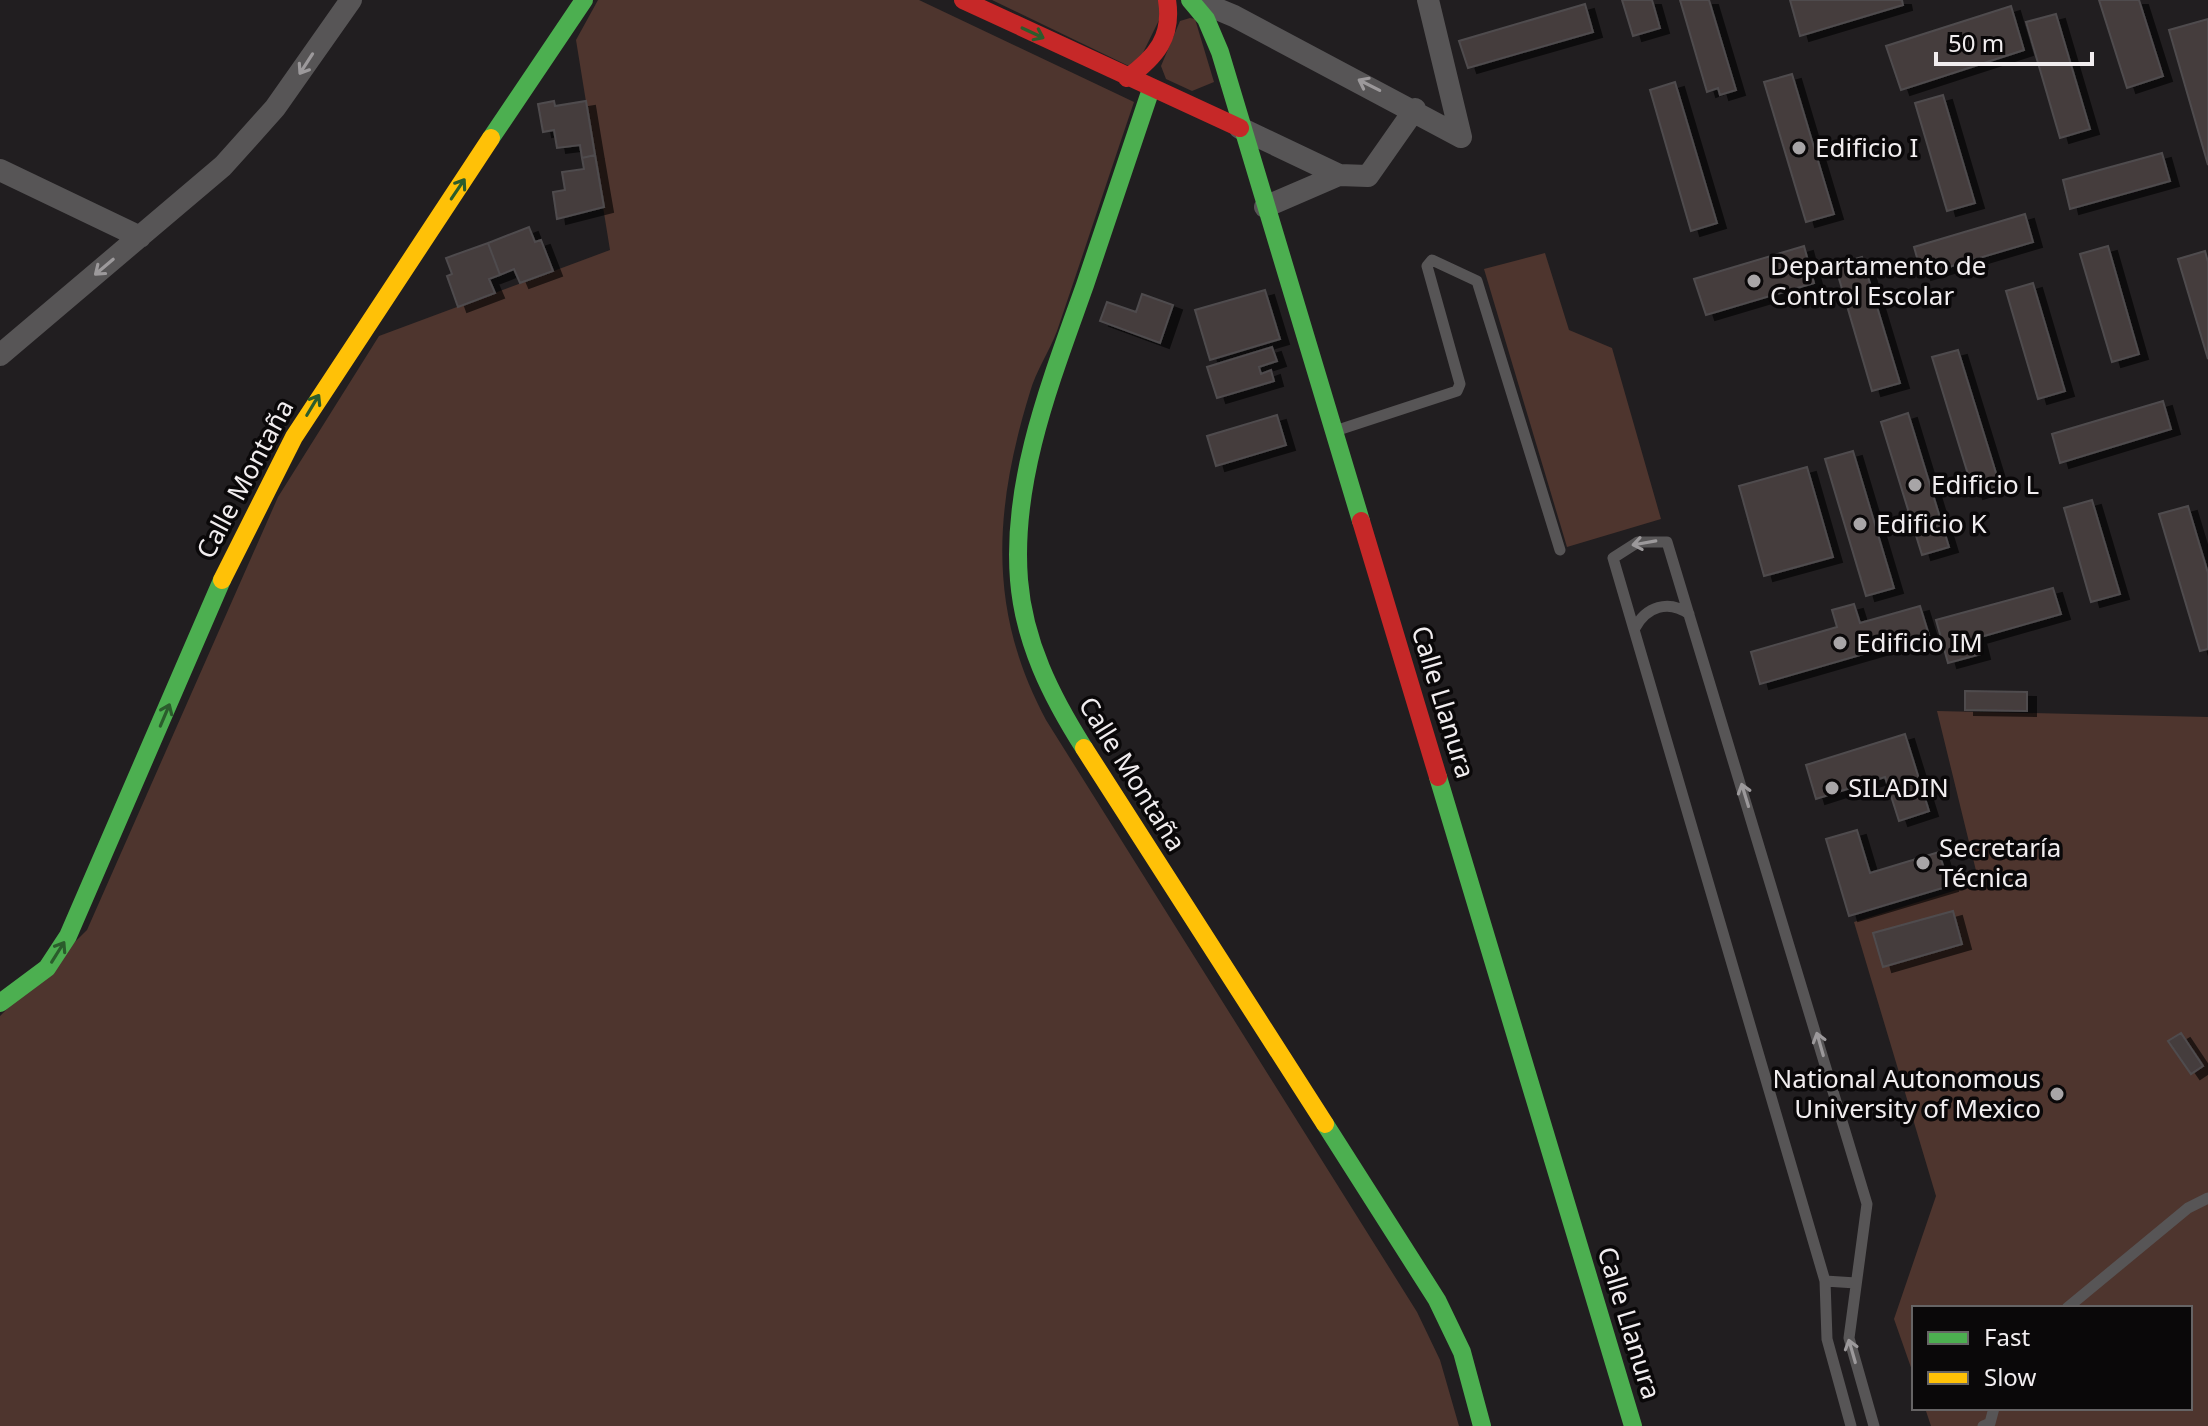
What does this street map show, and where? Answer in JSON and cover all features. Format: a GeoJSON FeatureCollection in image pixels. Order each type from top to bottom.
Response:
{"type":"FeatureCollection","features":[{"type":"Feature","properties":{"kind":"street","name":"Calle Montaña"},"geometry":{"type":"LineString","coordinates":[[0,1003],[47,968],[68,936],[170,706],[213,597],[294,437],[360,332],[584,0]]}},
{"type":"Feature","properties":{"kind":"street"},"geometry":{"type":"LineString","coordinates":[[963,0],[1339,175],[1368,176],[1415,109]]}},
{"type":"Feature","properties":{"kind":"street"},"geometry":{"type":"LineString","coordinates":[[1127,78],[1148,64],[1164,44],[1170,20],[1167,0]]}},
{"type":"Feature","properties":{"kind":"street"},"geometry":{"type":"LineString","coordinates":[[1193,0],[1234,16],[1415,109],[1461,137],[1428,0]]}},
{"type":"Feature","properties":{"kind":"street","name":"Calle Llanura"},"geometry":{"type":"LineString","coordinates":[[1193,0],[1206,19],[1220,52],[1240,128],[1335,431],[1633,1426]]}},
{"type":"Feature","properties":{"kind":"street"},"geometry":{"type":"LineString","coordinates":[[0,355],[196,191],[249,139],[299,76],[342,3]]}},
{"type":"Feature","properties":{"kind":"street","name":"Calle Montaña"},"geometry":{"type":"LineString","coordinates":[[1151,89],[1066,341],[1030,461],[1018,538],[1020,590],[1027,628],[1039,665],[1061,712],[1437,1300],[1462,1352],[1482,1426]]}},
{"type":"Feature","properties":{"kind":"street"},"geometry":{"type":"LineString","coordinates":[[0,170],[140,237]]}},
{"type":"Feature","properties":{"kind":"street"},"geometry":{"type":"LineString","coordinates":[[1265,207],[1339,175]]}},
{"type":"Feature","properties":{"kind":"lane"},"geometry":{"type":"LineString","coordinates":[[1335,431],[1457,391],[1460,384],[1427,266],[1432,260],[1477,281],[1560,550]]}},
{"type":"Feature","properties":{"kind":"lane"},"geometry":{"type":"LineString","coordinates":[[1851,1426],[1827,1339],[1825,1281],[1613,558],[1638,542],[1667,542],[1867,1204],[1849,1338],[1874,1426]]}},
{"type":"Feature","properties":{"kind":"lane"},"geometry":{"type":"LineString","coordinates":[[1635,628],[1646,612],[1655,607],[1673,606],[1689,614]]}},
{"type":"Feature","properties":{"kind":"lane"},"geometry":{"type":"LineString","coordinates":[[2069,1306],[2188,1208],[2208,1198]]}},
{"type":"Feature","properties":{"kind":"lane"},"geometry":{"type":"LineString","coordinates":[[1825,1281],[1856,1283]]}},
{"type":"Feature","properties":{"kind":"lane"},"geometry":{"type":"LineString","coordinates":[[1983,1426],[1990,1423],[1993,1410]]}},
{"type":"Feature","properties":{"kind":"shaded area"},"geometry":{"type":"Polygon","coordinates":[[[598,0],[919,0],[1134,102],[1057,331],[1033,384],[1018,435],[1009,477],[1002,559],[1014,639],[1027,679],[1046,720],[1417,1312],[1440,1360],[1459,1426],[0,1426],[0,1016],[87,930],[278,497],[379,336],[610,250],[576,40],[598,0]]]}},
{"type":"Feature","properties":{"kind":"shaded area"},"geometry":{"type":"Polygon","coordinates":[[[992,0],[1159,0],[1162,14],[1135,69],[992,0]]]}},
{"type":"Feature","properties":{"kind":"shaded area"},"geometry":{"type":"Polygon","coordinates":[[[1195,19],[1214,82],[1192,91],[1166,79],[1161,66],[1180,21],[1195,19]]]}},
{"type":"Feature","properties":{"kind":"shaded area"},"geometry":{"type":"Polygon","coordinates":[[[1545,253],[1569,330],[1612,348],[1661,519],[1567,547],[1484,269],[1545,253]]]}},
{"type":"Feature","properties":{"kind":"shaded area","name":"National Autonomous University of Mexico"},"geometry":{"type":"Polygon","coordinates":[[[1937,711],[2208,717],[2208,1426],[1931,1426],[1926,1410],[2192,1410],[2192,1306],[1912,1306],[1912,1370],[1894,1319],[1936,1196],[1854,922],[1979,883],[1937,711]]]}},
{"type":"Feature","properties":{"kind":"building"},"geometry":{"type":"Polygon","coordinates":[[[1622,0],[1652,0],[1660,28],[1633,36],[1622,0]]]}},
{"type":"Feature","properties":{"kind":"building"},"geometry":{"type":"Polygon","coordinates":[[[1680,0],[1709,0],[1736,90],[1720,95],[1718,88],[1707,92],[1680,0]]]}},
{"type":"Feature","properties":{"kind":"building"},"geometry":{"type":"Polygon","coordinates":[[[1790,0],[1902,0],[1903,5],[1800,36],[1790,0]]]}},
{"type":"Feature","properties":{"kind":"building"},"geometry":{"type":"Polygon","coordinates":[[[2099,0],[2139,0],[2163,76],[2127,88],[2099,0]]]}},
{"type":"Feature","properties":{"kind":"building"},"geometry":{"type":"Polygon","coordinates":[[[1585,4],[1593,32],[1468,68],[1459,41],[1585,4]]]}},
{"type":"Feature","properties":{"kind":"building"},"geometry":{"type":"Polygon","coordinates":[[[2011,6],[2024,50],[1901,90],[1886,46],[2011,6]]]}},
{"type":"Feature","properties":{"kind":"building"},"geometry":{"type":"Polygon","coordinates":[[[2056,14],[2090,129],[2060,138],[2026,22],[2056,14]]]}},
{"type":"Feature","properties":{"kind":"building"},"geometry":{"type":"Polygon","coordinates":[[[2208,19],[2208,165],[2169,30],[2208,19]]]}},
{"type":"Feature","properties":{"kind":"building","name":"Edificio I"},"geometry":{"type":"Polygon","coordinates":[[[1792,74],[1834,214],[1806,222],[1764,82],[1792,74]]]}},
{"type":"Feature","properties":{"kind":"building"},"geometry":{"type":"Polygon","coordinates":[[[1675,82],[1717,223],[1691,231],[1650,90],[1675,82]]]}},
{"type":"Feature","properties":{"kind":"building"},"geometry":{"type":"Polygon","coordinates":[[[1943,95],[1975,203],[1947,211],[1915,103],[1943,95]]]}},
{"type":"Feature","properties":{"kind":"building"},"geometry":{"type":"Polygon","coordinates":[[[554,101],[555,106],[586,101],[595,155],[582,158],[580,145],[557,148],[554,130],[543,132],[538,104],[554,101]]]}},
{"type":"Feature","properties":{"kind":"building"},"geometry":{"type":"Polygon","coordinates":[[[2162,153],[2170,181],[2070,209],[2063,180],[2162,153]]]}},
{"type":"Feature","properties":{"kind":"building"},"geometry":{"type":"Polygon","coordinates":[[[595,155],[604,207],[557,219],[553,192],[565,190],[562,172],[584,169],[582,158],[595,155]]]}},
{"type":"Feature","properties":{"kind":"building"},"geometry":{"type":"Polygon","coordinates":[[[2025,214],[2033,242],[1922,275],[1914,247],[2025,214]]]}},
{"type":"Feature","properties":{"kind":"building"},"geometry":{"type":"Polygon","coordinates":[[[529,227],[535,242],[541,240],[553,271],[520,283],[514,269],[500,275],[488,243],[529,227]]]}},
{"type":"Feature","properties":{"kind":"building"},"geometry":{"type":"Polygon","coordinates":[[[488,243],[500,275],[489,279],[495,293],[458,307],[447,276],[452,274],[446,258],[488,243]]]}},
{"type":"Feature","properties":{"kind":"building","name":"Departamento de Control Escolar"},"geometry":{"type":"Polygon","coordinates":[[[1804,246],[1814,283],[1706,315],[1694,279],[1804,246]]]}},
{"type":"Feature","properties":{"kind":"building"},"geometry":{"type":"Polygon","coordinates":[[[2108,246],[2139,354],[2112,362],[2080,254],[2108,246]]]}},
{"type":"Feature","properties":{"kind":"building"},"geometry":{"type":"Polygon","coordinates":[[[2205,251],[2208,262],[2208,359],[2178,259],[2205,251]]]}},
{"type":"Feature","properties":{"kind":"building"},"geometry":{"type":"Polygon","coordinates":[[[1862,257],[1900,383],[1872,391],[1835,265],[1862,257]]]}},
{"type":"Feature","properties":{"kind":"building"},"geometry":{"type":"Polygon","coordinates":[[[2033,283],[2065,391],[2038,399],[2006,291],[2033,283]]]}},
{"type":"Feature","properties":{"kind":"building"},"geometry":{"type":"Polygon","coordinates":[[[1265,290],[1280,339],[1210,360],[1195,310],[1265,290]]]}},
{"type":"Feature","properties":{"kind":"building"},"geometry":{"type":"Polygon","coordinates":[[[1142,294],[1173,305],[1160,343],[1100,321],[1107,302],[1136,312],[1142,294]]]}},
{"type":"Feature","properties":{"kind":"building"},"geometry":{"type":"Polygon","coordinates":[[[1272,347],[1277,361],[1259,367],[1261,374],[1271,370],[1274,381],[1217,398],[1207,367],[1272,347]]]}},
{"type":"Feature","properties":{"kind":"building"},"geometry":{"type":"Polygon","coordinates":[[[1958,350],[2000,486],[1974,494],[1932,357],[1958,350]]]}},
{"type":"Feature","properties":{"kind":"building"},"geometry":{"type":"Polygon","coordinates":[[[2163,401],[2171,429],[2060,463],[2052,434],[2163,401]]]}},
{"type":"Feature","properties":{"kind":"building","name":"Edificio L"},"geometry":{"type":"Polygon","coordinates":[[[1908,413],[1949,547],[1922,555],[1881,422],[1908,413]]]}},
{"type":"Feature","properties":{"kind":"building"},"geometry":{"type":"Polygon","coordinates":[[[1277,415],[1286,445],[1216,466],[1207,436],[1277,415]]]}},
{"type":"Feature","properties":{"kind":"building","name":"Edificio K"},"geometry":{"type":"Polygon","coordinates":[[[1853,451],[1894,588],[1866,596],[1825,459],[1853,451]]]}},
{"type":"Feature","properties":{"kind":"building"},"geometry":{"type":"Polygon","coordinates":[[[1807,467],[1833,557],[1764,576],[1739,486],[1807,467]]]}},
{"type":"Feature","properties":{"kind":"building"},"geometry":{"type":"Polygon","coordinates":[[[2092,500],[2120,594],[2091,602],[2064,508],[2092,500]]]}},
{"type":"Feature","properties":{"kind":"building"},"geometry":{"type":"Polygon","coordinates":[[[2188,506],[2208,573],[2208,649],[2200,651],[2159,514],[2188,506]]]}},
{"type":"Feature","properties":{"kind":"building"},"geometry":{"type":"Polygon","coordinates":[[[2053,588],[2061,614],[1977,638],[1981,654],[1948,663],[1936,620],[2053,588]]]}},
{"type":"Feature","properties":{"kind":"building","name":"Edificio IM"},"geometry":{"type":"Polygon","coordinates":[[[1854,604],[1860,623],[1920,606],[1929,635],[1760,684],[1751,652],[1837,627],[1832,610],[1854,604]]]}},
{"type":"Feature","properties":{"kind":"building"},"geometry":{"type":"Polygon","coordinates":[[[1965,691],[2027,692],[2027,711],[1965,710],[1965,691]]]}},
{"type":"Feature","properties":{"kind":"building","name":"SILADIN"},"geometry":{"type":"Polygon","coordinates":[[[1905,734],[1929,811],[1899,821],[1885,777],[1816,799],[1806,765],[1905,734]]]}},
{"type":"Feature","properties":{"kind":"building","name":"Secretaría Técnica"},"geometry":{"type":"Polygon","coordinates":[[[1857,830],[1870,873],[1939,852],[1949,886],[1849,916],[1826,839],[1857,830]]]}},
{"type":"Feature","properties":{"kind":"building"},"geometry":{"type":"Polygon","coordinates":[[[1953,911],[1962,944],[1883,967],[1873,933],[1953,911]]]}},
{"type":"Feature","properties":{"kind":"building"},"geometry":{"type":"Polygon","coordinates":[[[2181,1033],[2203,1066],[2191,1074],[2168,1041],[2181,1033]]]}},
{"type":"Feature","properties":{"kind":"traffic: fast"},"geometry":{"type":"LineString","coordinates":[[491,138],[584,0]]}},
{"type":"Feature","properties":{"kind":"traffic: fast"},"geometry":{"type":"LineString","coordinates":[[1190,0],[1206,19],[1220,52],[1361,521]]}},
{"type":"Feature","properties":{"kind":"traffic: fast"},"geometry":{"type":"LineString","coordinates":[[1084,748],[1050,688],[1027,625],[1019,580],[1021,504],[1048,393],[1151,89]]}},
{"type":"Feature","properties":{"kind":"traffic: fast"},"geometry":{"type":"LineString","coordinates":[[0,1003],[47,968],[68,936],[222,580]]}},
{"type":"Feature","properties":{"kind":"traffic: fast"},"geometry":{"type":"LineString","coordinates":[[1438,777],[1633,1426]]}},
{"type":"Feature","properties":{"kind":"traffic: fast"},"geometry":{"type":"LineString","coordinates":[[1325,1124],[1437,1300],[1462,1352],[1482,1426]]}},
{"type":"Feature","properties":{"kind":"traffic: slow"},"geometry":{"type":"LineString","coordinates":[[222,580],[294,437],[491,138]]}},
{"type":"Feature","properties":{"kind":"traffic: slow"},"geometry":{"type":"LineString","coordinates":[[1084,748],[1325,1124]]}},
{"type":"Feature","properties":{"kind":"traffic: jam"},"geometry":{"type":"LineString","coordinates":[[963,0],[1240,128]]}},
{"type":"Feature","properties":{"kind":"traffic: jam"},"geometry":{"type":"LineString","coordinates":[[1127,78],[1160,45],[1167,25],[1167,0]]}},
{"type":"Feature","properties":{"kind":"traffic: jam"},"geometry":{"type":"LineString","coordinates":[[1361,521],[1438,777]]}},
{"type":"Feature","properties":{"kind":"place","name":"Edificio I"},"geometry":{"type":"Point","coordinates":[1799,148]}},
{"type":"Feature","properties":{"kind":"place","name":"Departamento de Control Escolar"},"geometry":{"type":"Point","coordinates":[1754,281]}},
{"type":"Feature","properties":{"kind":"place","name":"Edificio L"},"geometry":{"type":"Point","coordinates":[1915,485]}},
{"type":"Feature","properties":{"kind":"place","name":"Edificio K"},"geometry":{"type":"Point","coordinates":[1860,524]}},
{"type":"Feature","properties":{"kind":"place","name":"Edificio IM"},"geometry":{"type":"Point","coordinates":[1840,643]}},
{"type":"Feature","properties":{"kind":"place","name":"SILADIN"},"geometry":{"type":"Point","coordinates":[1832,788]}},
{"type":"Feature","properties":{"kind":"place","name":"Secretaría Técnica"},"geometry":{"type":"Point","coordinates":[1923,863]}},
{"type":"Feature","properties":{"kind":"place","name":"National Autonomous University of Mexico"},"geometry":{"type":"Point","coordinates":[2057,1094]}}]}
